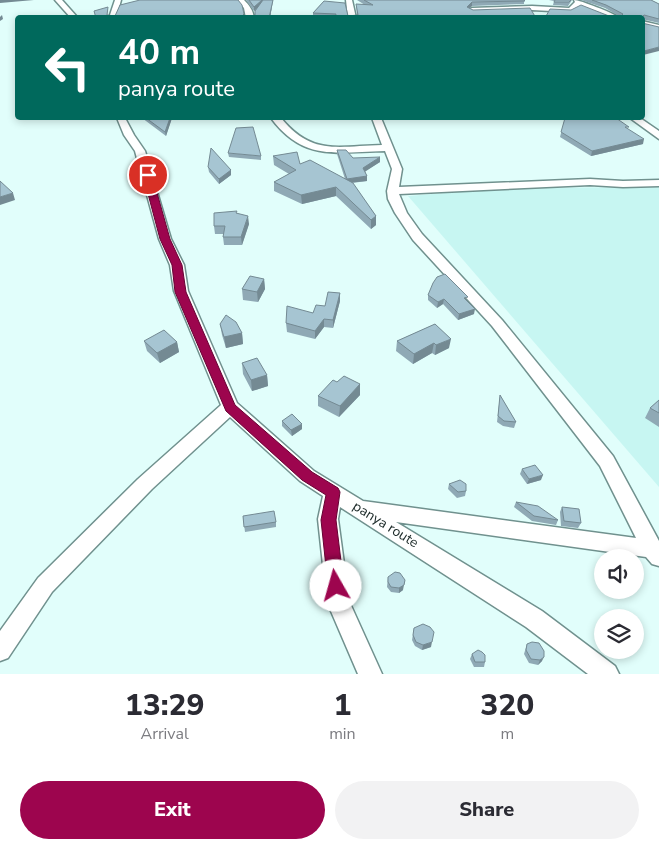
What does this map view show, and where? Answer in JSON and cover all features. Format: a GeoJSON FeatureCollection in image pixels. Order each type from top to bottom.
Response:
{"type":"FeatureCollection","features":[{"type":"Feature","properties":{"kind":"street"},"geometry":{"type":"LineString","coordinates":[[58,0],[72,15]]}},
{"type":"Feature","properties":{"kind":"street"},"geometry":{"type":"LineString","coordinates":[[113,15],[118,0]]}},
{"type":"Feature","properties":{"kind":"street"},"geometry":{"type":"LineString","coordinates":[[240,0],[244,3],[251,15]]}},
{"type":"Feature","properties":{"kind":"street"},"geometry":{"type":"LineString","coordinates":[[349,0],[352,15]]}},
{"type":"Feature","properties":{"kind":"street"},"geometry":{"type":"LineString","coordinates":[[529,0],[533,15]]}},
{"type":"Feature","properties":{"kind":"street"},"geometry":{"type":"LineString","coordinates":[[477,15],[469,8],[570,10],[575,8],[578,1],[586,7],[609,15]]}},
{"type":"Feature","properties":{"kind":"street"},"geometry":{"type":"LineString","coordinates":[[645,24],[659,26]]}},
{"type":"Feature","properties":{"kind":"street","name":"panya route"},"geometry":{"type":"LineString","coordinates":[[122,120],[140,151],[165,239],[177,265],[181,292],[230,408],[307,476],[534,619],[606,674]]}},
{"type":"Feature","properties":{"kind":"street"},"geometry":{"type":"LineString","coordinates":[[278,120],[292,136],[306,145],[322,149],[388,148]]}},
{"type":"Feature","properties":{"kind":"street"},"geometry":{"type":"LineString","coordinates":[[378,120],[397,169],[393,191],[394,199],[401,213],[417,237],[497,323],[607,461],[657,552]]}},
{"type":"Feature","properties":{"kind":"street"},"geometry":{"type":"LineString","coordinates":[[637,120],[659,136]]}},
{"type":"Feature","properties":{"kind":"street"},"geometry":{"type":"LineString","coordinates":[[393,191],[590,182],[623,184],[659,183]]}},
{"type":"Feature","properties":{"kind":"street"},"geometry":{"type":"LineString","coordinates":[[0,650],[45,585],[145,484],[230,408]]}},
{"type":"Feature","properties":{"kind":"street"},"geometry":{"type":"LineString","coordinates":[[333,492],[328,520],[338,602],[370,674]]}},
{"type":"Feature","properties":{"kind":"street"},"geometry":{"type":"LineString","coordinates":[[359,508],[657,552]]}},
{"type":"Feature","properties":{"kind":"shaded area"},"geometry":{"type":"Polygon","coordinates":[[[659,187],[659,487],[408,196],[506,188],[659,187]]]}},
{"type":"Feature","properties":{"kind":"building"},"geometry":{"type":"Polygon","coordinates":[[[140,0],[238,0],[242,5],[244,14],[115,15],[120,5],[140,0]]]}},
{"type":"Feature","properties":{"kind":"building"},"geometry":{"type":"Polygon","coordinates":[[[249,0],[262,0],[254,7],[249,0]]]}},
{"type":"Feature","properties":{"kind":"building"},"geometry":{"type":"Polygon","coordinates":[[[263,0],[273,0],[270,15],[255,15],[255,11],[263,0]]]}},
{"type":"Feature","properties":{"kind":"building"},"geometry":{"type":"Polygon","coordinates":[[[364,0],[524,0],[472,2],[467,7],[473,10],[530,8],[534,15],[358,15],[356,4],[373,5],[364,0]]]}},
{"type":"Feature","properties":{"kind":"building"},"geometry":{"type":"Polygon","coordinates":[[[555,0],[571,0],[569,2],[554,2],[555,0]]]}},
{"type":"Feature","properties":{"kind":"building"},"geometry":{"type":"Polygon","coordinates":[[[592,0],[651,0],[659,4],[659,19],[645,15],[622,15],[606,5],[592,0]]]}},
{"type":"Feature","properties":{"kind":"building"},"geometry":{"type":"Polygon","coordinates":[[[324,1],[345,3],[348,15],[313,13],[324,1]]]}},
{"type":"Feature","properties":{"kind":"building"},"geometry":{"type":"Polygon","coordinates":[[[581,5],[606,15],[547,15],[550,9],[571,10],[581,5]]]}},
{"type":"Feature","properties":{"kind":"building"},"geometry":{"type":"Polygon","coordinates":[[[108,7],[107,15],[95,15],[94,11],[108,7]]]}},
{"type":"Feature","properties":{"kind":"building"},"geometry":{"type":"Polygon","coordinates":[[[645,24],[659,27],[659,47],[645,51],[645,24]]]}},
{"type":"Feature","properties":{"kind":"building"},"geometry":{"type":"Polygon","coordinates":[[[149,120],[169,120],[165,132],[149,120]]]}},
{"type":"Feature","properties":{"kind":"building"},"geometry":{"type":"Polygon","coordinates":[[[564,120],[619,120],[629,127],[625,127],[644,139],[592,151],[561,132],[564,120]]]}},
{"type":"Feature","properties":{"kind":"building"},"geometry":{"type":"Polygon","coordinates":[[[253,127],[261,156],[228,153],[236,128],[253,127]]]}},
{"type":"Feature","properties":{"kind":"building"},"geometry":{"type":"Polygon","coordinates":[[[211,148],[231,170],[219,179],[208,167],[211,148]]]}},
{"type":"Feature","properties":{"kind":"building"},"geometry":{"type":"Polygon","coordinates":[[[337,150],[346,150],[353,158],[380,157],[363,168],[367,176],[347,179],[337,150]]]}},
{"type":"Feature","properties":{"kind":"building"},"geometry":{"type":"Polygon","coordinates":[[[297,152],[300,164],[310,160],[353,183],[376,216],[371,220],[336,187],[301,195],[274,182],[296,170],[273,156],[297,152]]]}},
{"type":"Feature","properties":{"kind":"building"},"geometry":{"type":"Polygon","coordinates":[[[0,181],[13,193],[0,197],[0,181]]]}},
{"type":"Feature","properties":{"kind":"building"},"geometry":{"type":"Polygon","coordinates":[[[237,211],[236,213],[248,216],[241,237],[223,237],[225,226],[214,226],[214,213],[237,211]]]}},
{"type":"Feature","properties":{"kind":"building"},"geometry":{"type":"Polygon","coordinates":[[[445,274],[468,297],[464,298],[475,309],[459,314],[444,299],[438,302],[428,295],[437,277],[445,274]]]}},
{"type":"Feature","properties":{"kind":"building"},"geometry":{"type":"Polygon","coordinates":[[[250,276],[264,279],[257,292],[242,289],[250,276]]]}},
{"type":"Feature","properties":{"kind":"building"},"geometry":{"type":"Polygon","coordinates":[[[328,292],[340,293],[333,320],[324,319],[315,331],[286,323],[287,306],[313,313],[316,305],[325,306],[328,292]]]}},
{"type":"Feature","properties":{"kind":"building"},"geometry":{"type":"Polygon","coordinates":[[[226,315],[236,322],[242,333],[224,337],[220,324],[226,315]]]}},
{"type":"Feature","properties":{"kind":"building"},"geometry":{"type":"Polygon","coordinates":[[[435,324],[451,339],[436,345],[434,343],[414,354],[397,341],[435,324]]]}},
{"type":"Feature","properties":{"kind":"building"},"geometry":{"type":"Polygon","coordinates":[[[164,330],[177,342],[157,353],[144,341],[164,330]]]}},
{"type":"Feature","properties":{"kind":"building"},"geometry":{"type":"Polygon","coordinates":[[[257,358],[267,375],[251,380],[242,363],[257,358]]]}},
{"type":"Feature","properties":{"kind":"building"},"geometry":{"type":"Polygon","coordinates":[[[344,376],[360,384],[340,406],[318,396],[333,380],[337,382],[344,376]]]}},
{"type":"Feature","properties":{"kind":"building"},"geometry":{"type":"Polygon","coordinates":[[[500,395],[516,422],[504,421],[498,416],[500,395]]]}},
{"type":"Feature","properties":{"kind":"building"},"geometry":{"type":"Polygon","coordinates":[[[659,400],[659,413],[650,408],[659,400]]]}},
{"type":"Feature","properties":{"kind":"building"},"geometry":{"type":"Polygon","coordinates":[[[292,414],[302,424],[291,430],[282,421],[292,414]]]}},
{"type":"Feature","properties":{"kind":"building"},"geometry":{"type":"Polygon","coordinates":[[[535,465],[543,475],[529,479],[522,469],[535,465]]]}},
{"type":"Feature","properties":{"kind":"building"},"geometry":{"type":"Polygon","coordinates":[[[460,480],[466,484],[466,491],[458,492],[449,484],[460,480]]]}},
{"type":"Feature","properties":{"kind":"building"},"geometry":{"type":"Polygon","coordinates":[[[516,502],[538,506],[558,520],[534,516],[516,502]]]}},
{"type":"Feature","properties":{"kind":"building"},"geometry":{"type":"Polygon","coordinates":[[[562,507],[579,509],[581,523],[564,521],[562,507]]]}},
{"type":"Feature","properties":{"kind":"building"},"geometry":{"type":"Polygon","coordinates":[[[274,511],[276,522],[244,527],[243,516],[274,511]]]}},
{"type":"Feature","properties":{"kind":"building"},"geometry":{"type":"Polygon","coordinates":[[[395,572],[400,573],[405,580],[404,585],[399,588],[391,587],[388,582],[388,577],[395,572]]]}},
{"type":"Feature","properties":{"kind":"building"},"geometry":{"type":"Polygon","coordinates":[[[423,624],[430,627],[434,632],[432,642],[423,645],[416,642],[413,635],[414,628],[423,624]]]}},
{"type":"Feature","properties":{"kind":"building"},"geometry":{"type":"Polygon","coordinates":[[[532,642],[539,643],[544,651],[544,657],[540,660],[531,659],[526,650],[527,644],[532,642]]]}},
{"type":"Feature","properties":{"kind":"building"},"geometry":{"type":"Polygon","coordinates":[[[478,650],[485,655],[485,662],[475,662],[472,654],[478,650]]]}},
{"type":"Feature","properties":{"kind":"route"},"geometry":{"type":"LineString","coordinates":[[148,175],[165,239],[177,265],[181,292],[230,408],[307,476],[333,492],[328,520],[336,586]]}}]}
